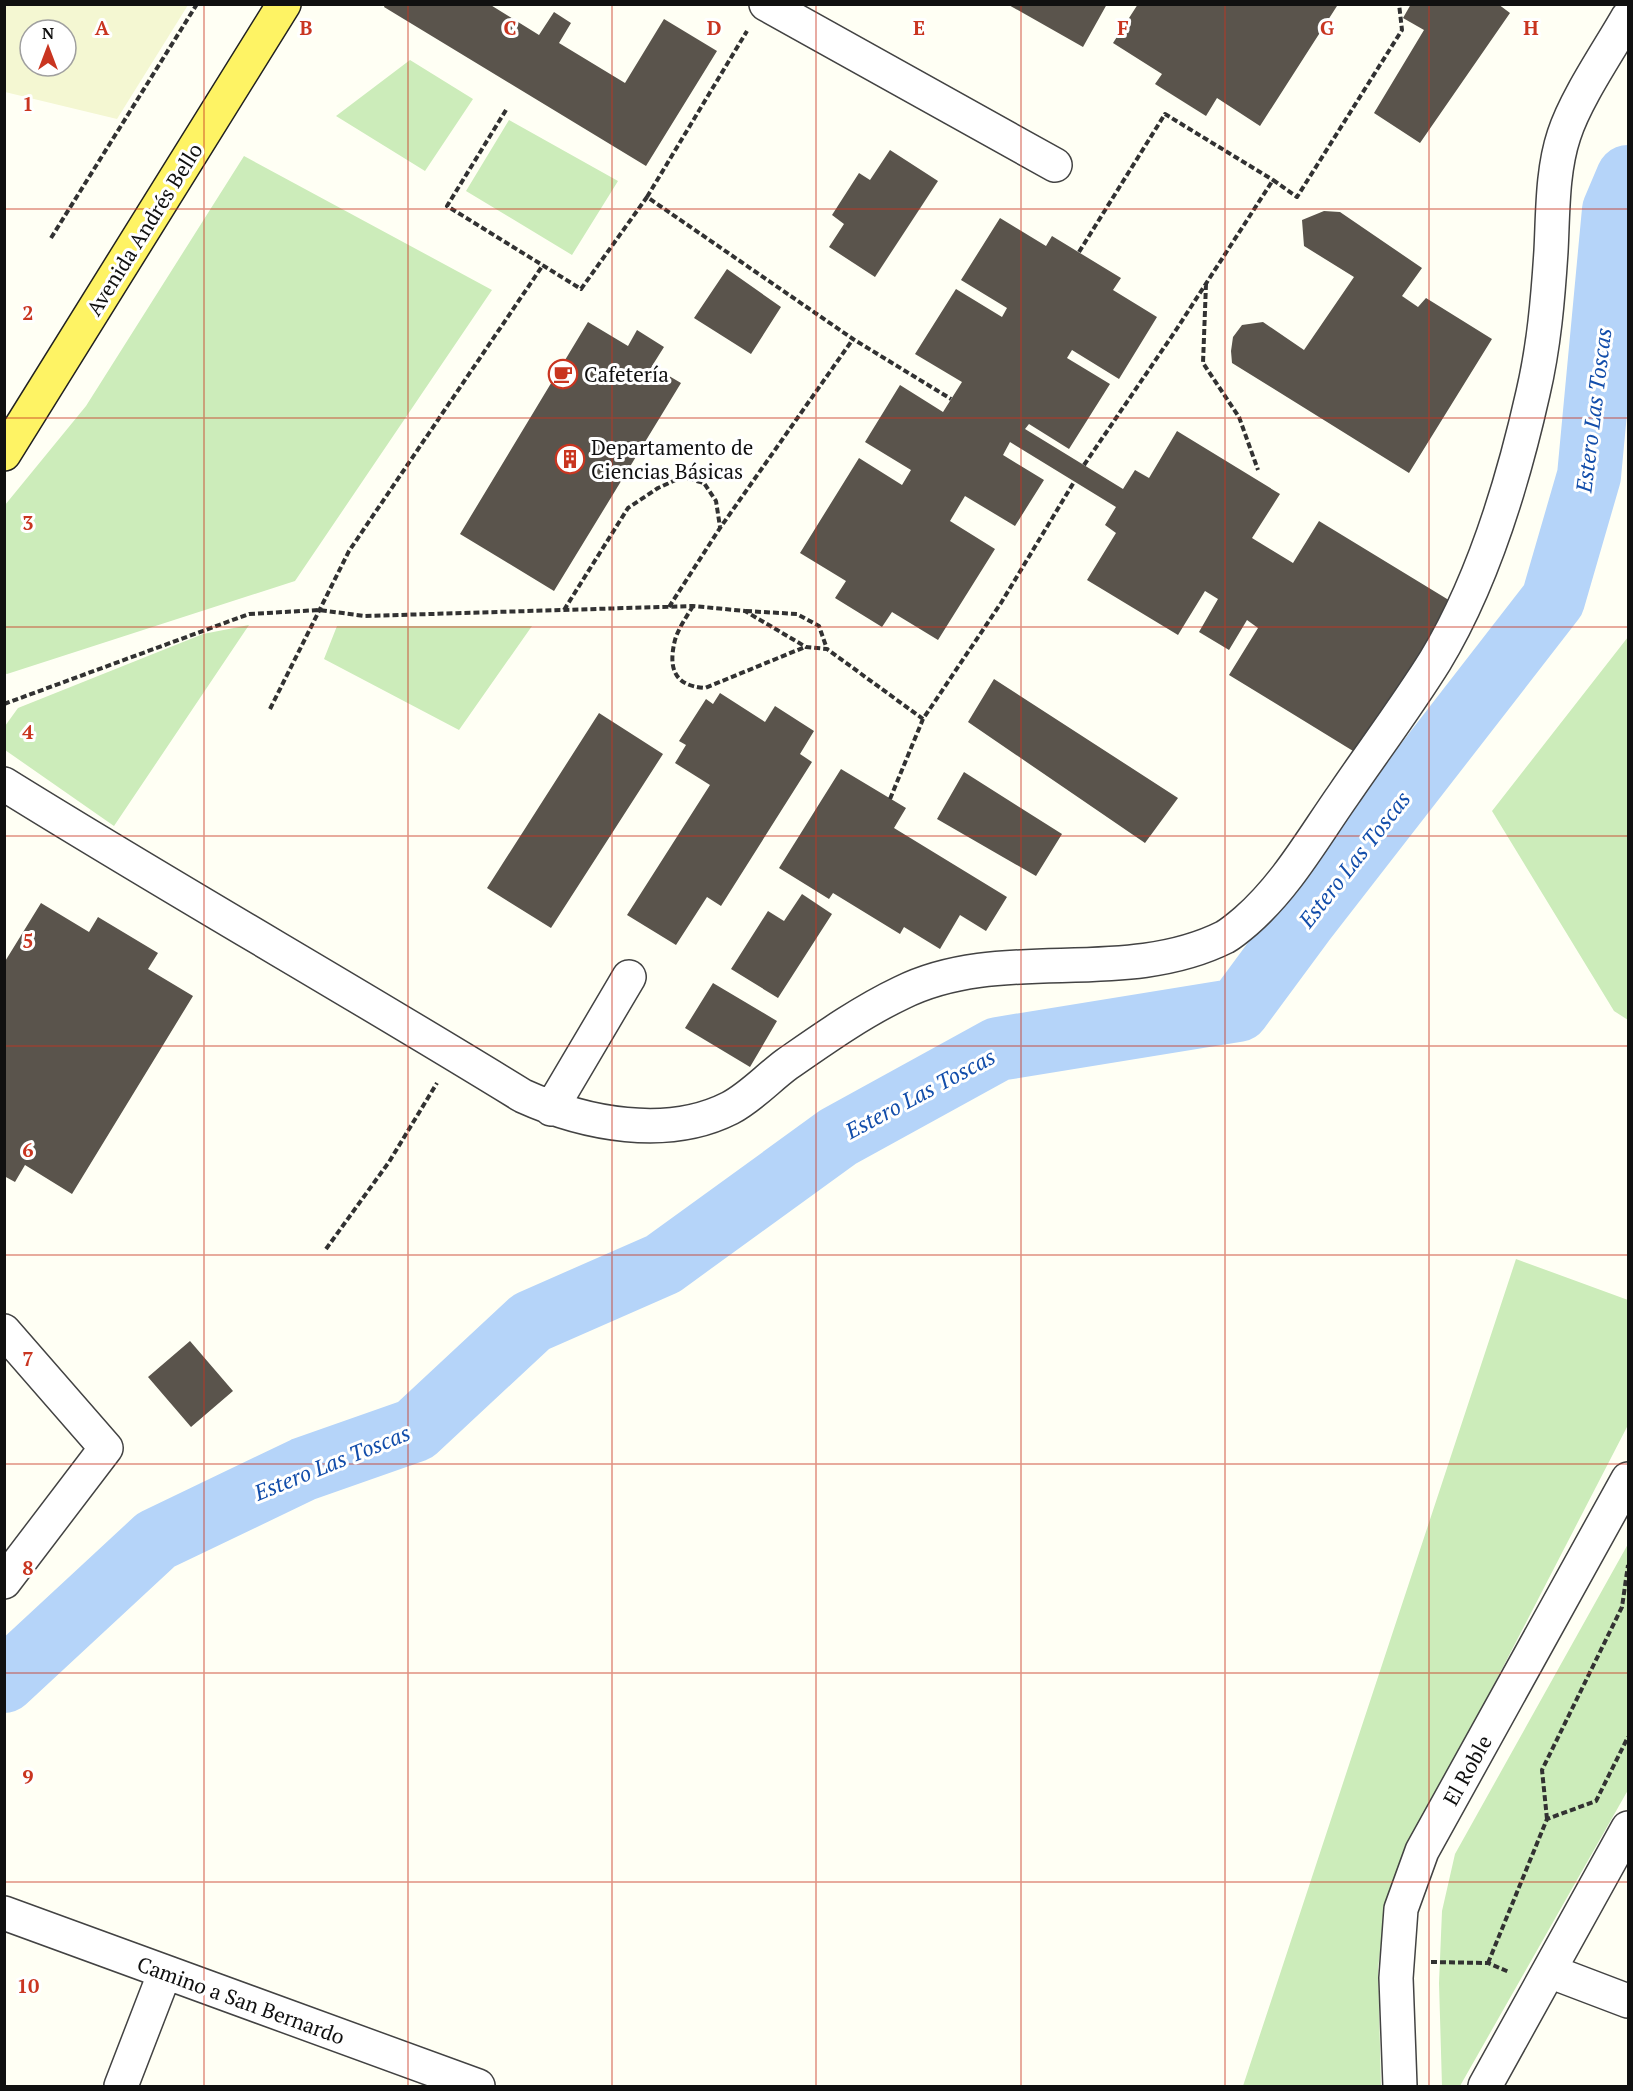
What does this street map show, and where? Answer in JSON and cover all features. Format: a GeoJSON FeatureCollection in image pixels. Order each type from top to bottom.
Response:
{"type":"FeatureCollection","features":[{"type":"Feature","properties":{"kind":"main road","name":"Avenida Andrés Bello"},"geometry":{"type":"LineString","coordinates":[[8,441],[284,4]]}},
{"type":"Feature","properties":{"kind":"street"},"geometry":{"type":"LineString","coordinates":[[758,15],[1055,165]]}},
{"type":"Feature","properties":{"kind":"street"},"geometry":{"type":"LineString","coordinates":[[4,784],[132,864],[282,950],[522,1096],[551,1109],[601,1122],[648,1125],[693,1122],[733,1107],[785,1066],[901,992],[945,975],[990,968],[1093,965],[1161,957],[1197,948],[1228,936],[1261,908],[1290,874],[1436,659],[1466,602],[1491,537],[1520,447],[1534,387],[1548,304],[1553,209],[1563,137],[1574,111],[1629,18]]}},
{"type":"Feature","properties":{"kind":"street"},"geometry":{"type":"LineString","coordinates":[[551,1109],[629,977]]}},
{"type":"Feature","properties":{"kind":"street"},"geometry":{"type":"LineString","coordinates":[[4,1331],[106,1448],[4,1582]]}},
{"type":"Feature","properties":{"kind":"street","name":"El Roble"},"geometry":{"type":"LineString","coordinates":[[1400,2086],[1396,1978],[1401,1909],[1422,1851],[1629,1479]]}},
{"type":"Feature","properties":{"kind":"street"},"geometry":{"type":"LineString","coordinates":[[1485,2086],[1629,1828]]}},
{"type":"Feature","properties":{"kind":"street","name":"Camino a San Bernardo"},"geometry":{"type":"LineString","coordinates":[[4,1913],[478,2086]]}},
{"type":"Feature","properties":{"kind":"street"},"geometry":{"type":"LineString","coordinates":[[121,2086],[165,1972]]}},
{"type":"Feature","properties":{"kind":"street"},"geometry":{"type":"LineString","coordinates":[[1544,1978],[1629,2001]]}},
{"type":"Feature","properties":{"kind":"path"},"geometry":{"type":"LineString","coordinates":[[51,238],[197,4]]}},
{"type":"Feature","properties":{"kind":"path"},"geometry":{"type":"LineString","coordinates":[[1079,252],[1165,114],[1297,197],[1402,30],[1398,4]]}},
{"type":"Feature","properties":{"kind":"path"},"geometry":{"type":"LineString","coordinates":[[506,110],[447,206],[581,289],[647,197],[758,15]]}},
{"type":"Feature","properties":{"kind":"path"},"geometry":{"type":"LineString","coordinates":[[1084,465],[1273,180]]}},
{"type":"Feature","properties":{"kind":"path"},"geometry":{"type":"LineString","coordinates":[[647,197],[853,339],[951,399]]}},
{"type":"Feature","properties":{"kind":"path"},"geometry":{"type":"LineString","coordinates":[[270,709],[349,551],[543,265]]}},
{"type":"Feature","properties":{"kind":"path"},"geometry":{"type":"LineString","coordinates":[[1207,281],[1203,363],[1239,417],[1258,470]]}},
{"type":"Feature","properties":{"kind":"path"},"geometry":{"type":"LineString","coordinates":[[669,606],[720,528],[853,339]]}},
{"type":"Feature","properties":{"kind":"path"},"geometry":{"type":"LineString","coordinates":[[563,610],[628,508],[658,488],[682,477],[704,483],[716,501],[720,528]]}},
{"type":"Feature","properties":{"kind":"path"},"geometry":{"type":"LineString","coordinates":[[890,799],[923,720],[1001,603],[1074,482]]}},
{"type":"Feature","properties":{"kind":"path"},"geometry":{"type":"LineString","coordinates":[[4,704],[249,614],[319,609],[365,616],[693,606],[797,614],[819,626],[827,649]]}},
{"type":"Feature","properties":{"kind":"path"},"geometry":{"type":"LineString","coordinates":[[693,606],[675,639],[673,660],[675,673],[681,682],[692,687],[705,688],[806,647]]}},
{"type":"Feature","properties":{"kind":"path"},"geometry":{"type":"LineString","coordinates":[[745,611],[806,647],[827,649],[923,720]]}},
{"type":"Feature","properties":{"kind":"path"},"geometry":{"type":"LineString","coordinates":[[326,1250],[389,1162],[454,1054]]}},
{"type":"Feature","properties":{"kind":"path"},"geometry":{"type":"LineString","coordinates":[[1488,1963],[1547,1819],[1542,1770],[1622,1607],[1629,1565]]}},
{"type":"Feature","properties":{"kind":"path"},"geometry":{"type":"LineString","coordinates":[[1547,1819],[1596,1801],[1629,1737]]}},
{"type":"Feature","properties":{"kind":"path"},"geometry":{"type":"LineString","coordinates":[[1397,1962],[1488,1963],[1544,1978]]}},
{"type":"Feature","properties":{"kind":"green space"},"geometry":{"type":"Polygon","coordinates":[[[5,4],[188,4],[117,119],[5,92],[5,4]]]}},
{"type":"Feature","properties":{"kind":"green space"},"geometry":{"type":"Polygon","coordinates":[[[410,60],[473,99],[425,171],[336,116],[410,60]]]}},
{"type":"Feature","properties":{"kind":"green space"},"geometry":{"type":"Polygon","coordinates":[[[509,120],[618,181],[572,255],[466,191],[509,120]]]}},
{"type":"Feature","properties":{"kind":"green space"},"geometry":{"type":"Polygon","coordinates":[[[244,156],[492,290],[295,581],[7,674],[4,673],[5,505],[86,406],[244,156]]]}},
{"type":"Feature","properties":{"kind":"green space"},"geometry":{"type":"Polygon","coordinates":[[[249,625],[114,826],[5,750],[5,726],[18,708],[203,634],[249,625]]]}},
{"type":"Feature","properties":{"kind":"green space"},"geometry":{"type":"Polygon","coordinates":[[[337,626],[532,626],[459,730],[324,659],[337,626]]]}},
{"type":"Feature","properties":{"kind":"green space"},"geometry":{"type":"Polygon","coordinates":[[[1628,637],[1628,1020],[1614,1011],[1492,811],[1628,637]]]}},
{"type":"Feature","properties":{"kind":"green space"},"geometry":{"type":"Polygon","coordinates":[[[1516,1259],[1628,1300],[1628,1425],[1407,1853],[1386,1909],[1378,1968],[1381,2086],[1243,2086],[1516,1259]]]}},
{"type":"Feature","properties":{"kind":"green space"},"geometry":{"type":"Polygon","coordinates":[[[1628,1544],[1628,1790],[1460,2086],[1442,2086],[1439,1983],[1442,1911],[1455,1854],[1628,1544]]]}},
{"type":"Feature","properties":{"kind":"building"},"geometry":{"type":"Polygon","coordinates":[[[385,4],[489,4],[539,35],[554,12],[571,23],[559,43],[625,83],[664,19],[717,51],[646,166],[384,7],[385,4]]]}},
{"type":"Feature","properties":{"kind":"building"},"geometry":{"type":"Polygon","coordinates":[[[1007,4],[1107,4],[1083,47],[1007,4]]]}},
{"type":"Feature","properties":{"kind":"building"},"geometry":{"type":"Polygon","coordinates":[[[1138,4],[1335,4],[1337,6],[1260,126],[1217,98],[1206,116],[1155,84],[1162,74],[1113,43],[1138,4]]]}},
{"type":"Feature","properties":{"kind":"building"},"geometry":{"type":"Polygon","coordinates":[[[1411,4],[1498,4],[1510,13],[1420,143],[1374,113],[1424,30],[1403,18],[1411,4]]]}},
{"type":"Feature","properties":{"kind":"building"},"geometry":{"type":"Polygon","coordinates":[[[890,150],[938,181],[875,277],[829,247],[844,224],[832,215],[859,173],[870,180],[890,150]]]}},
{"type":"Feature","properties":{"kind":"building"},"geometry":{"type":"Polygon","coordinates":[[[1324,211],[1340,212],[1422,268],[1402,296],[1418,307],[1426,298],[1492,339],[1409,473],[1232,363],[1233,337],[1242,325],[1263,322],[1304,350],[1354,277],[1304,246],[1302,220],[1324,211]]]}},
{"type":"Feature","properties":{"kind":"building"},"geometry":{"type":"Polygon","coordinates":[[[1000,218],[1046,246],[1052,236],[1121,278],[1113,290],[1157,317],[1119,379],[1072,350],[1067,358],[1110,384],[1069,449],[1029,424],[1025,429],[1123,489],[1135,470],[1149,478],[1177,431],[1280,494],[1252,538],[1293,563],[1319,521],[1452,602],[1358,754],[1229,675],[1258,628],[1247,620],[1229,650],[1199,632],[1218,599],[1205,591],[1178,635],[1087,580],[1116,533],[1105,525],[1116,507],[1010,442],[1003,455],[1044,480],[1015,526],[965,496],[950,521],[995,549],[938,640],[892,612],[882,627],[835,598],[846,581],[800,553],[859,458],[902,485],[911,470],[865,442],[900,385],[943,412],[962,382],[915,354],[956,289],[1002,317],[1007,308],[961,280],[1000,218]]]}},
{"type":"Feature","properties":{"kind":"building"},"geometry":{"type":"Polygon","coordinates":[[[727,269],[781,307],[751,354],[694,318],[727,269]]]}},
{"type":"Feature","properties":{"kind":"building","name":"Departamento de Ciencias Básicas"},"geometry":{"type":"Polygon","coordinates":[[[588,322],[628,346],[637,330],[664,347],[652,366],[681,383],[554,591],[460,534],[588,322]]]}},
{"type":"Feature","properties":{"kind":"building"},"geometry":{"type":"Polygon","coordinates":[[[994,679],[1178,798],[1145,843],[968,722],[994,679]]]}},
{"type":"Feature","properties":{"kind":"building"},"geometry":{"type":"Polygon","coordinates":[[[720,693],[765,722],[775,706],[814,731],[800,754],[812,762],[721,906],[707,897],[676,945],[627,915],[710,785],[675,763],[686,745],[679,741],[706,699],[713,704],[720,693]]]}},
{"type":"Feature","properties":{"kind":"building"},"geometry":{"type":"Polygon","coordinates":[[[599,713],[663,754],[551,928],[487,888],[599,713]]]}},
{"type":"Feature","properties":{"kind":"building"},"geometry":{"type":"Polygon","coordinates":[[[841,769],[906,808],[894,828],[1007,897],[986,931],[960,915],[940,949],[904,927],[900,934],[833,893],[829,899],[779,868],[841,769]]]}},
{"type":"Feature","properties":{"kind":"building"},"geometry":{"type":"Polygon","coordinates":[[[964,772],[1062,834],[1036,876],[937,819],[964,772]]]}},
{"type":"Feature","properties":{"kind":"building"},"geometry":{"type":"Polygon","coordinates":[[[802,894],[832,914],[778,998],[731,969],[768,911],[784,921],[802,894]]]}},
{"type":"Feature","properties":{"kind":"building"},"geometry":{"type":"Polygon","coordinates":[[[41,903],[89,932],[98,917],[158,953],[148,969],[193,996],[72,1194],[25,1165],[15,1182],[4,1176],[4,963],[41,903]]]}},
{"type":"Feature","properties":{"kind":"building"},"geometry":{"type":"Polygon","coordinates":[[[713,983],[777,1021],[750,1067],[685,1028],[713,983]]]}},
{"type":"Feature","properties":{"kind":"building"},"geometry":{"type":"Polygon","coordinates":[[[190,1341],[233,1391],[191,1427],[148,1377],[190,1341]]]}},
{"type":"Feature","properties":{"kind":"waterway","name":"Estero Las Toscas"},"geometry":{"type":"LineString","coordinates":[[4,1681],[156,1540],[304,1469],[415,1430],[531,1322],[663,1264],[838,1137],[998,1049],[1238,1010],[1303,922],[1553,600],[1589,476],[1614,210],[1628,177]]}},
{"type":"Feature","properties":{"kind":"place","name":"Cafetería"},"geometry":{"type":"Point","coordinates":[563,374]}},
{"type":"Feature","properties":{"kind":"place","name":"Departamento de Ciencias Básicas"},"geometry":{"type":"Point","coordinates":[570,459]}}]}
